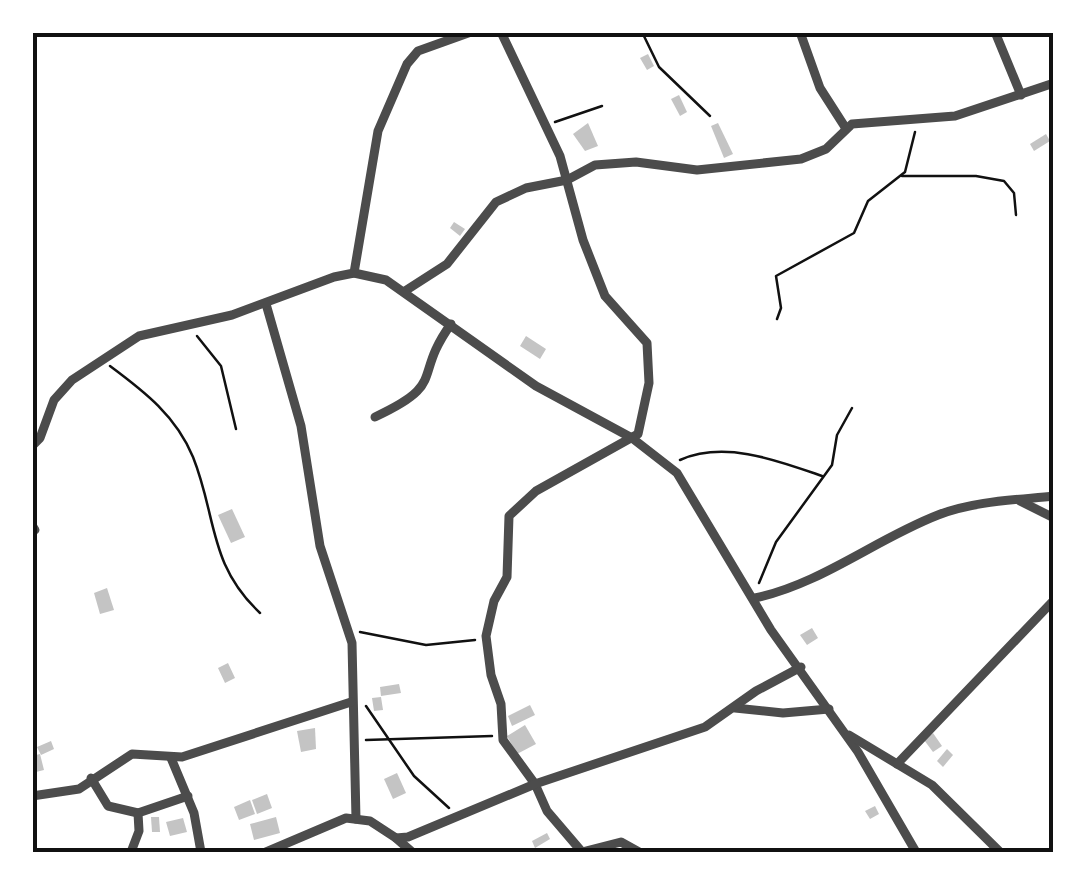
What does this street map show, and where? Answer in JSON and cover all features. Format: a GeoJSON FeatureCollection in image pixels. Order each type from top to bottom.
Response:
{"type":"FeatureCollection","features":[{"type":"Feature","properties":{"kind":"street"},"geometry":{"type":"LineString","coordinates":[[354,273],[378,131],[406,64],[418,51],[472,32]]}},
{"type":"Feature","properties":{"kind":"street"},"geometry":{"type":"LineString","coordinates":[[501,32],[567,180],[599,283],[613,309],[641,333],[649,350],[643,423],[632,438],[515,507],[507,528],[507,577],[494,601],[486,636],[491,675],[501,704],[503,740],[535,784],[547,810],[582,852],[621,842],[639,852]]}},
{"type":"Feature","properties":{"kind":"street"},"geometry":{"type":"LineString","coordinates":[[800,32],[820,88],[845,127]]}},
{"type":"Feature","properties":{"kind":"street"},"geometry":{"type":"LineString","coordinates":[[995,32],[1022,95]]}},
{"type":"Feature","properties":{"kind":"street"},"geometry":{"type":"LineString","coordinates":[[404,291],[447,264],[496,202],[526,188],[567,180],[609,162],[697,170],[802,159],[826,149],[845,127],[955,116],[1054,83]]}},
{"type":"Feature","properties":{"kind":"street"},"geometry":{"type":"LineString","coordinates":[[32,446],[40,438],[54,400],[100,358],[139,336],[266,304],[354,273],[386,280],[536,386],[632,438],[670,466],[693,494],[759,598],[770,630],[846,733],[916,852]]}},
{"type":"Feature","properties":{"kind":"street"},"geometry":{"type":"LineString","coordinates":[[266,304],[302,426],[320,546],[349,630],[356,688],[351,702],[356,741],[356,819]]}},
{"type":"Feature","properties":{"kind":"street"},"geometry":{"type":"LineString","coordinates":[[375,417],[413,399],[427,385],[434,351],[451,324]]}},
{"type":"Feature","properties":{"kind":"street"},"geometry":{"type":"LineString","coordinates":[[1054,393],[1054,424]]}},
{"type":"Feature","properties":{"kind":"street"},"geometry":{"type":"LineString","coordinates":[[759,598],[797,586],[938,515],[1054,496]]}},
{"type":"Feature","properties":{"kind":"street"},"geometry":{"type":"LineString","coordinates":[[1018,500],[1054,518]]}},
{"type":"Feature","properties":{"kind":"street"},"geometry":{"type":"LineString","coordinates":[[897,764],[1054,600]]}},
{"type":"Feature","properties":{"kind":"street"},"geometry":{"type":"LineString","coordinates":[[396,838],[535,784],[704,727],[756,691],[801,667]]}},
{"type":"Feature","properties":{"kind":"street"},"geometry":{"type":"LineString","coordinates":[[32,796],[64,794],[132,754],[172,758],[351,702]]}},
{"type":"Feature","properties":{"kind":"street"},"geometry":{"type":"LineString","coordinates":[[735,708],[782,713],[829,709]]}},
{"type":"Feature","properties":{"kind":"street"},"geometry":{"type":"LineString","coordinates":[[846,733],[932,785],[1000,852]]}},
{"type":"Feature","properties":{"kind":"street"},"geometry":{"type":"LineString","coordinates":[[172,758],[188,796],[201,852]]}},
{"type":"Feature","properties":{"kind":"street"},"geometry":{"type":"LineString","coordinates":[[91,778],[108,806],[138,813],[188,796]]}},
{"type":"Feature","properties":{"kind":"street"},"geometry":{"type":"LineString","coordinates":[[130,852],[139,831],[138,813]]}},
{"type":"Feature","properties":{"kind":"street"},"geometry":{"type":"LineString","coordinates":[[266,852],[332,822],[356,819],[370,820],[412,852]]}},
{"type":"Feature","properties":{"kind":"path"},"geometry":{"type":"LineString","coordinates":[[642,32],[659,67],[710,116]]}},
{"type":"Feature","properties":{"kind":"path"},"geometry":{"type":"LineString","coordinates":[[545,128],[602,106]]}},
{"type":"Feature","properties":{"kind":"path"},"geometry":{"type":"LineString","coordinates":[[778,319],[781,308],[774,283],[778,274],[854,232],[868,202],[900,176],[921,120]]}},
{"type":"Feature","properties":{"kind":"path"},"geometry":{"type":"LineString","coordinates":[[900,176],[976,176],[1004,181],[1014,193],[1016,215]]}},
{"type":"Feature","properties":{"kind":"path"},"geometry":{"type":"LineString","coordinates":[[187,324],[221,366],[236,429]]}},
{"type":"Feature","properties":{"kind":"path"},"geometry":{"type":"LineString","coordinates":[[100,358],[161,406],[177,426],[193,458],[218,556],[238,589],[260,613]]}},
{"type":"Feature","properties":{"kind":"path"},"geometry":{"type":"LineString","coordinates":[[759,598],[762,568],[834,460],[837,435],[852,408]]}},
{"type":"Feature","properties":{"kind":"path"},"geometry":{"type":"LineString","coordinates":[[670,466],[698,454],[725,453],[758,456],[822,476]]}},
{"type":"Feature","properties":{"kind":"path"},"geometry":{"type":"LineString","coordinates":[[349,630],[426,644],[462,643],[486,636]]}},
{"type":"Feature","properties":{"kind":"path"},"geometry":{"type":"LineString","coordinates":[[356,688],[414,776],[456,816]]}},
{"type":"Feature","properties":{"kind":"path"},"geometry":{"type":"LineString","coordinates":[[356,741],[472,734],[503,740]]}},
{"type":"Feature","properties":{"kind":"building"},"geometry":{"type":"Polygon","coordinates":[[[648,54],[654,66],[647,70],[640,58],[648,54]]]}},
{"type":"Feature","properties":{"kind":"building"},"geometry":{"type":"Polygon","coordinates":[[[679,95],[687,112],[680,116],[671,99],[679,95]]]}},
{"type":"Feature","properties":{"kind":"building"},"geometry":{"type":"Polygon","coordinates":[[[588,123],[598,146],[585,151],[573,134],[588,123]]]}},
{"type":"Feature","properties":{"kind":"building"},"geometry":{"type":"Polygon","coordinates":[[[718,123],[733,154],[724,158],[711,126],[718,123]]]}},
{"type":"Feature","properties":{"kind":"building"},"geometry":{"type":"Polygon","coordinates":[[[1046,134],[1050,141],[1034,151],[1030,144],[1046,134]]]}},
{"type":"Feature","properties":{"kind":"building"},"geometry":{"type":"Polygon","coordinates":[[[454,222],[465,229],[460,236],[450,228],[454,222]]]}},
{"type":"Feature","properties":{"kind":"building"},"geometry":{"type":"Polygon","coordinates":[[[526,336],[546,349],[540,359],[520,346],[526,336]]]}},
{"type":"Feature","properties":{"kind":"building"},"geometry":{"type":"Polygon","coordinates":[[[232,509],[245,537],[231,543],[218,515],[232,509]]]}},
{"type":"Feature","properties":{"kind":"building"},"geometry":{"type":"Polygon","coordinates":[[[107,588],[114,610],[100,614],[94,593],[107,588]]]}},
{"type":"Feature","properties":{"kind":"building"},"geometry":{"type":"Polygon","coordinates":[[[812,628],[818,638],[807,645],[800,635],[812,628]]]}},
{"type":"Feature","properties":{"kind":"building"},"geometry":{"type":"Polygon","coordinates":[[[228,663],[235,678],[225,683],[218,668],[228,663]]]}},
{"type":"Feature","properties":{"kind":"building"},"geometry":{"type":"Polygon","coordinates":[[[399,684],[401,693],[381,696],[380,687],[399,684]]]}},
{"type":"Feature","properties":{"kind":"building"},"geometry":{"type":"Polygon","coordinates":[[[381,697],[383,710],[374,711],[372,698],[381,697]]]}},
{"type":"Feature","properties":{"kind":"building"},"geometry":{"type":"Polygon","coordinates":[[[530,705],[535,715],[512,726],[508,716],[530,705]]]}},
{"type":"Feature","properties":{"kind":"building"},"geometry":{"type":"Polygon","coordinates":[[[525,725],[536,744],[517,754],[507,736],[525,725]]]}},
{"type":"Feature","properties":{"kind":"building"},"geometry":{"type":"Polygon","coordinates":[[[315,728],[316,749],[301,752],[297,731],[315,728]]]}},
{"type":"Feature","properties":{"kind":"building"},"geometry":{"type":"Polygon","coordinates":[[[933,733],[942,746],[933,752],[924,740],[933,733]]]}},
{"type":"Feature","properties":{"kind":"building"},"geometry":{"type":"Polygon","coordinates":[[[51,741],[54,749],[41,755],[37,747],[51,741]]]}},
{"type":"Feature","properties":{"kind":"building"},"geometry":{"type":"Polygon","coordinates":[[[947,749],[953,755],[943,767],[937,761],[947,749]]]}},
{"type":"Feature","properties":{"kind":"building"},"geometry":{"type":"Polygon","coordinates":[[[40,754],[44,770],[32,773],[32,756],[40,754]]]}},
{"type":"Feature","properties":{"kind":"building"},"geometry":{"type":"Polygon","coordinates":[[[397,773],[406,793],[393,799],[384,779],[397,773]]]}},
{"type":"Feature","properties":{"kind":"building"},"geometry":{"type":"Polygon","coordinates":[[[267,794],[272,808],[257,814],[252,800],[267,794]]]}},
{"type":"Feature","properties":{"kind":"building"},"geometry":{"type":"Polygon","coordinates":[[[250,800],[255,814],[239,820],[234,807],[250,800]]]}},
{"type":"Feature","properties":{"kind":"building"},"geometry":{"type":"Polygon","coordinates":[[[875,806],[879,814],[870,819],[865,811],[875,806]]]}},
{"type":"Feature","properties":{"kind":"building"},"geometry":{"type":"Polygon","coordinates":[[[151,817],[159,817],[160,832],[152,832],[151,817]]]}},
{"type":"Feature","properties":{"kind":"building"},"geometry":{"type":"Polygon","coordinates":[[[276,817],[280,833],[254,840],[250,824],[276,817]]]}},
{"type":"Feature","properties":{"kind":"building"},"geometry":{"type":"Polygon","coordinates":[[[183,818],[187,832],[170,836],[166,822],[183,818]]]}},
{"type":"Feature","properties":{"kind":"building"},"geometry":{"type":"Polygon","coordinates":[[[547,833],[550,839],[535,848],[532,841],[547,833]]]}}]}
